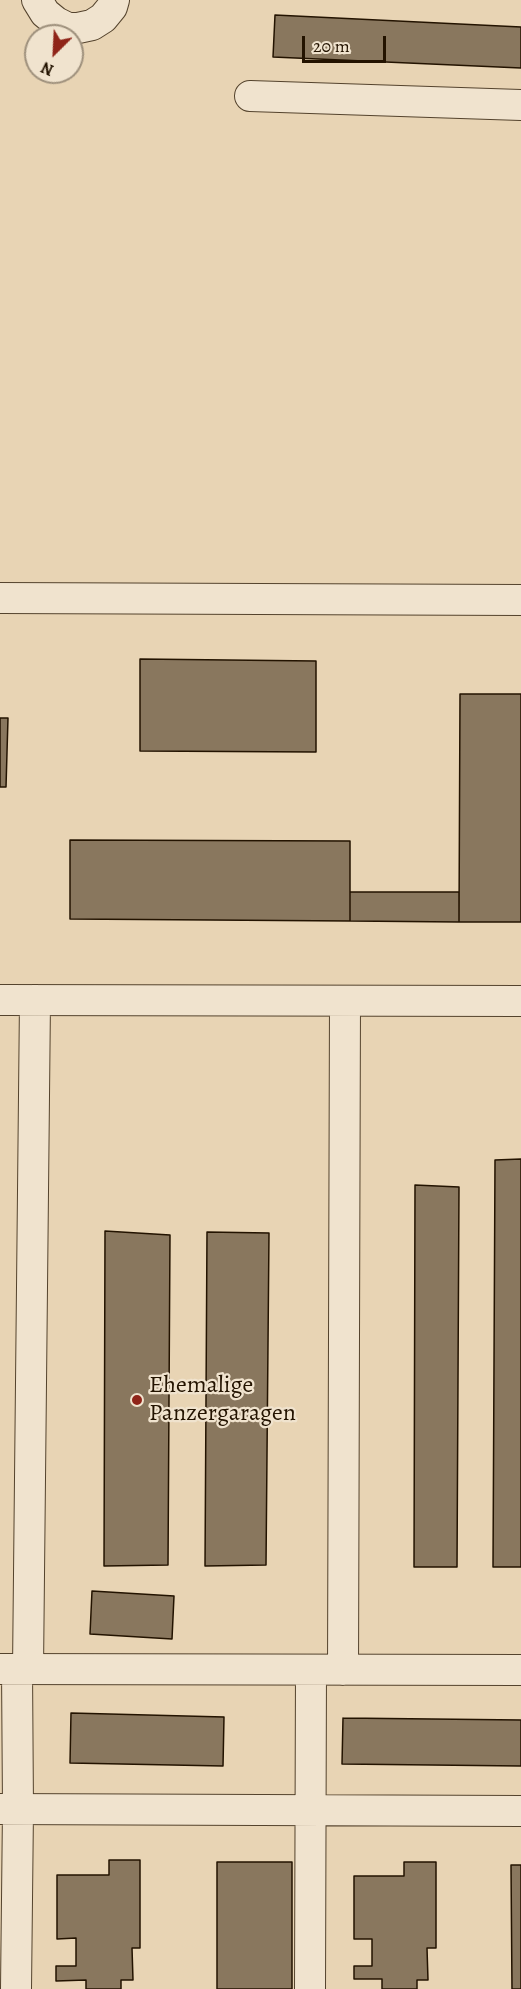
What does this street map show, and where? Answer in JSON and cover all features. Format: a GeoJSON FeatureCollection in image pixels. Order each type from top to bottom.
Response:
{"type":"FeatureCollection","features":[{"type":"Feature","properties":{"kind":"street"},"geometry":{"type":"LineString","coordinates":[[37,0],[45,14],[68,28],[92,25],[104,18],[114,0]]}},
{"type":"Feature","properties":{"kind":"street"},"geometry":{"type":"LineString","coordinates":[[250,96],[521,105]]}},
{"type":"Feature","properties":{"kind":"street"},"geometry":{"type":"LineString","coordinates":[[0,598],[521,600]]}},
{"type":"Feature","properties":{"kind":"street"},"geometry":{"type":"LineString","coordinates":[[0,1000],[521,1001]]}},
{"type":"Feature","properties":{"kind":"street"},"geometry":{"type":"LineString","coordinates":[[16,1989],[9,1809],[35,1000]]}},
{"type":"Feature","properties":{"kind":"street"},"geometry":{"type":"LineString","coordinates":[[343,1670],[345,1001]]}},
{"type":"Feature","properties":{"kind":"street"},"geometry":{"type":"LineString","coordinates":[[15,1669],[521,1671]]}},
{"type":"Feature","properties":{"kind":"street"},"geometry":{"type":"LineString","coordinates":[[310,1989],[311,1670]]}},
{"type":"Feature","properties":{"kind":"street"},"geometry":{"type":"LineString","coordinates":[[9,1809],[521,1811]]}},
{"type":"Feature","properties":{"kind":"building"},"geometry":{"type":"Polygon","coordinates":[[[275,15],[521,27],[521,68],[273,57],[275,15]]]}},
{"type":"Feature","properties":{"kind":"building"},"geometry":{"type":"Polygon","coordinates":[[[140,659],[316,661],[316,752],[140,751],[140,659]]]}},
{"type":"Feature","properties":{"kind":"building"},"geometry":{"type":"Polygon","coordinates":[[[460,694],[521,694],[521,922],[459,922],[460,694]]]}},
{"type":"Feature","properties":{"kind":"building"},"geometry":{"type":"Polygon","coordinates":[[[0,718],[8,718],[6,787],[0,787],[0,718]]]}},
{"type":"Feature","properties":{"kind":"building"},"geometry":{"type":"Polygon","coordinates":[[[70,840],[350,841],[350,921],[70,919],[70,840]]]}},
{"type":"Feature","properties":{"kind":"building"},"geometry":{"type":"Polygon","coordinates":[[[350,892],[459,892],[459,922],[350,921],[350,892]]]}},
{"type":"Feature","properties":{"kind":"building"},"geometry":{"type":"Polygon","coordinates":[[[521,1159],[521,1567],[493,1567],[495,1160],[521,1159]]]}},
{"type":"Feature","properties":{"kind":"building"},"geometry":{"type":"Polygon","coordinates":[[[415,1185],[459,1187],[457,1567],[414,1567],[415,1185]]]}},
{"type":"Feature","properties":{"kind":"building","name":"Ehemalige Panzergaragen"},"geometry":{"type":"Polygon","coordinates":[[[105,1231],[170,1235],[168,1565],[104,1566],[105,1231]]]}},
{"type":"Feature","properties":{"kind":"building","name":"Ehemalige Panzergaragen"},"geometry":{"type":"Polygon","coordinates":[[[207,1232],[269,1233],[266,1565],[205,1566],[207,1232]]]}},
{"type":"Feature","properties":{"kind":"building"},"geometry":{"type":"Polygon","coordinates":[[[92,1591],[174,1596],[172,1639],[90,1634],[92,1591]]]}},
{"type":"Feature","properties":{"kind":"building"},"geometry":{"type":"Polygon","coordinates":[[[71,1713],[224,1717],[223,1766],[70,1763],[71,1713]]]}},
{"type":"Feature","properties":{"kind":"building"},"geometry":{"type":"Polygon","coordinates":[[[343,1718],[521,1720],[521,1766],[342,1764],[343,1718]]]}},
{"type":"Feature","properties":{"kind":"building"},"geometry":{"type":"Polygon","coordinates":[[[109,1860],[140,1860],[140,1948],[132,1948],[133,1980],[121,1980],[121,1989],[86,1989],[86,1980],[56,1981],[56,1966],[76,1966],[76,1938],[57,1939],[57,1875],[109,1875],[109,1860]]]}},
{"type":"Feature","properties":{"kind":"building"},"geometry":{"type":"Polygon","coordinates":[[[217,1862],[292,1862],[292,1989],[217,1989],[217,1862]]]}},
{"type":"Feature","properties":{"kind":"building"},"geometry":{"type":"Polygon","coordinates":[[[404,1862],[436,1862],[436,1948],[427,1948],[428,1980],[417,1980],[417,1989],[382,1989],[382,1979],[354,1979],[354,1966],[372,1966],[372,1939],[354,1939],[354,1876],[404,1876],[404,1862]]]}},
{"type":"Feature","properties":{"kind":"building"},"geometry":{"type":"Polygon","coordinates":[[[511,1865],[521,1865],[521,1989],[512,1989],[511,1865]]]}},
{"type":"Feature","properties":{"kind":"place","name":"Ehemalige Panzergaragen"},"geometry":{"type":"Point","coordinates":[137,1400]}}]}
